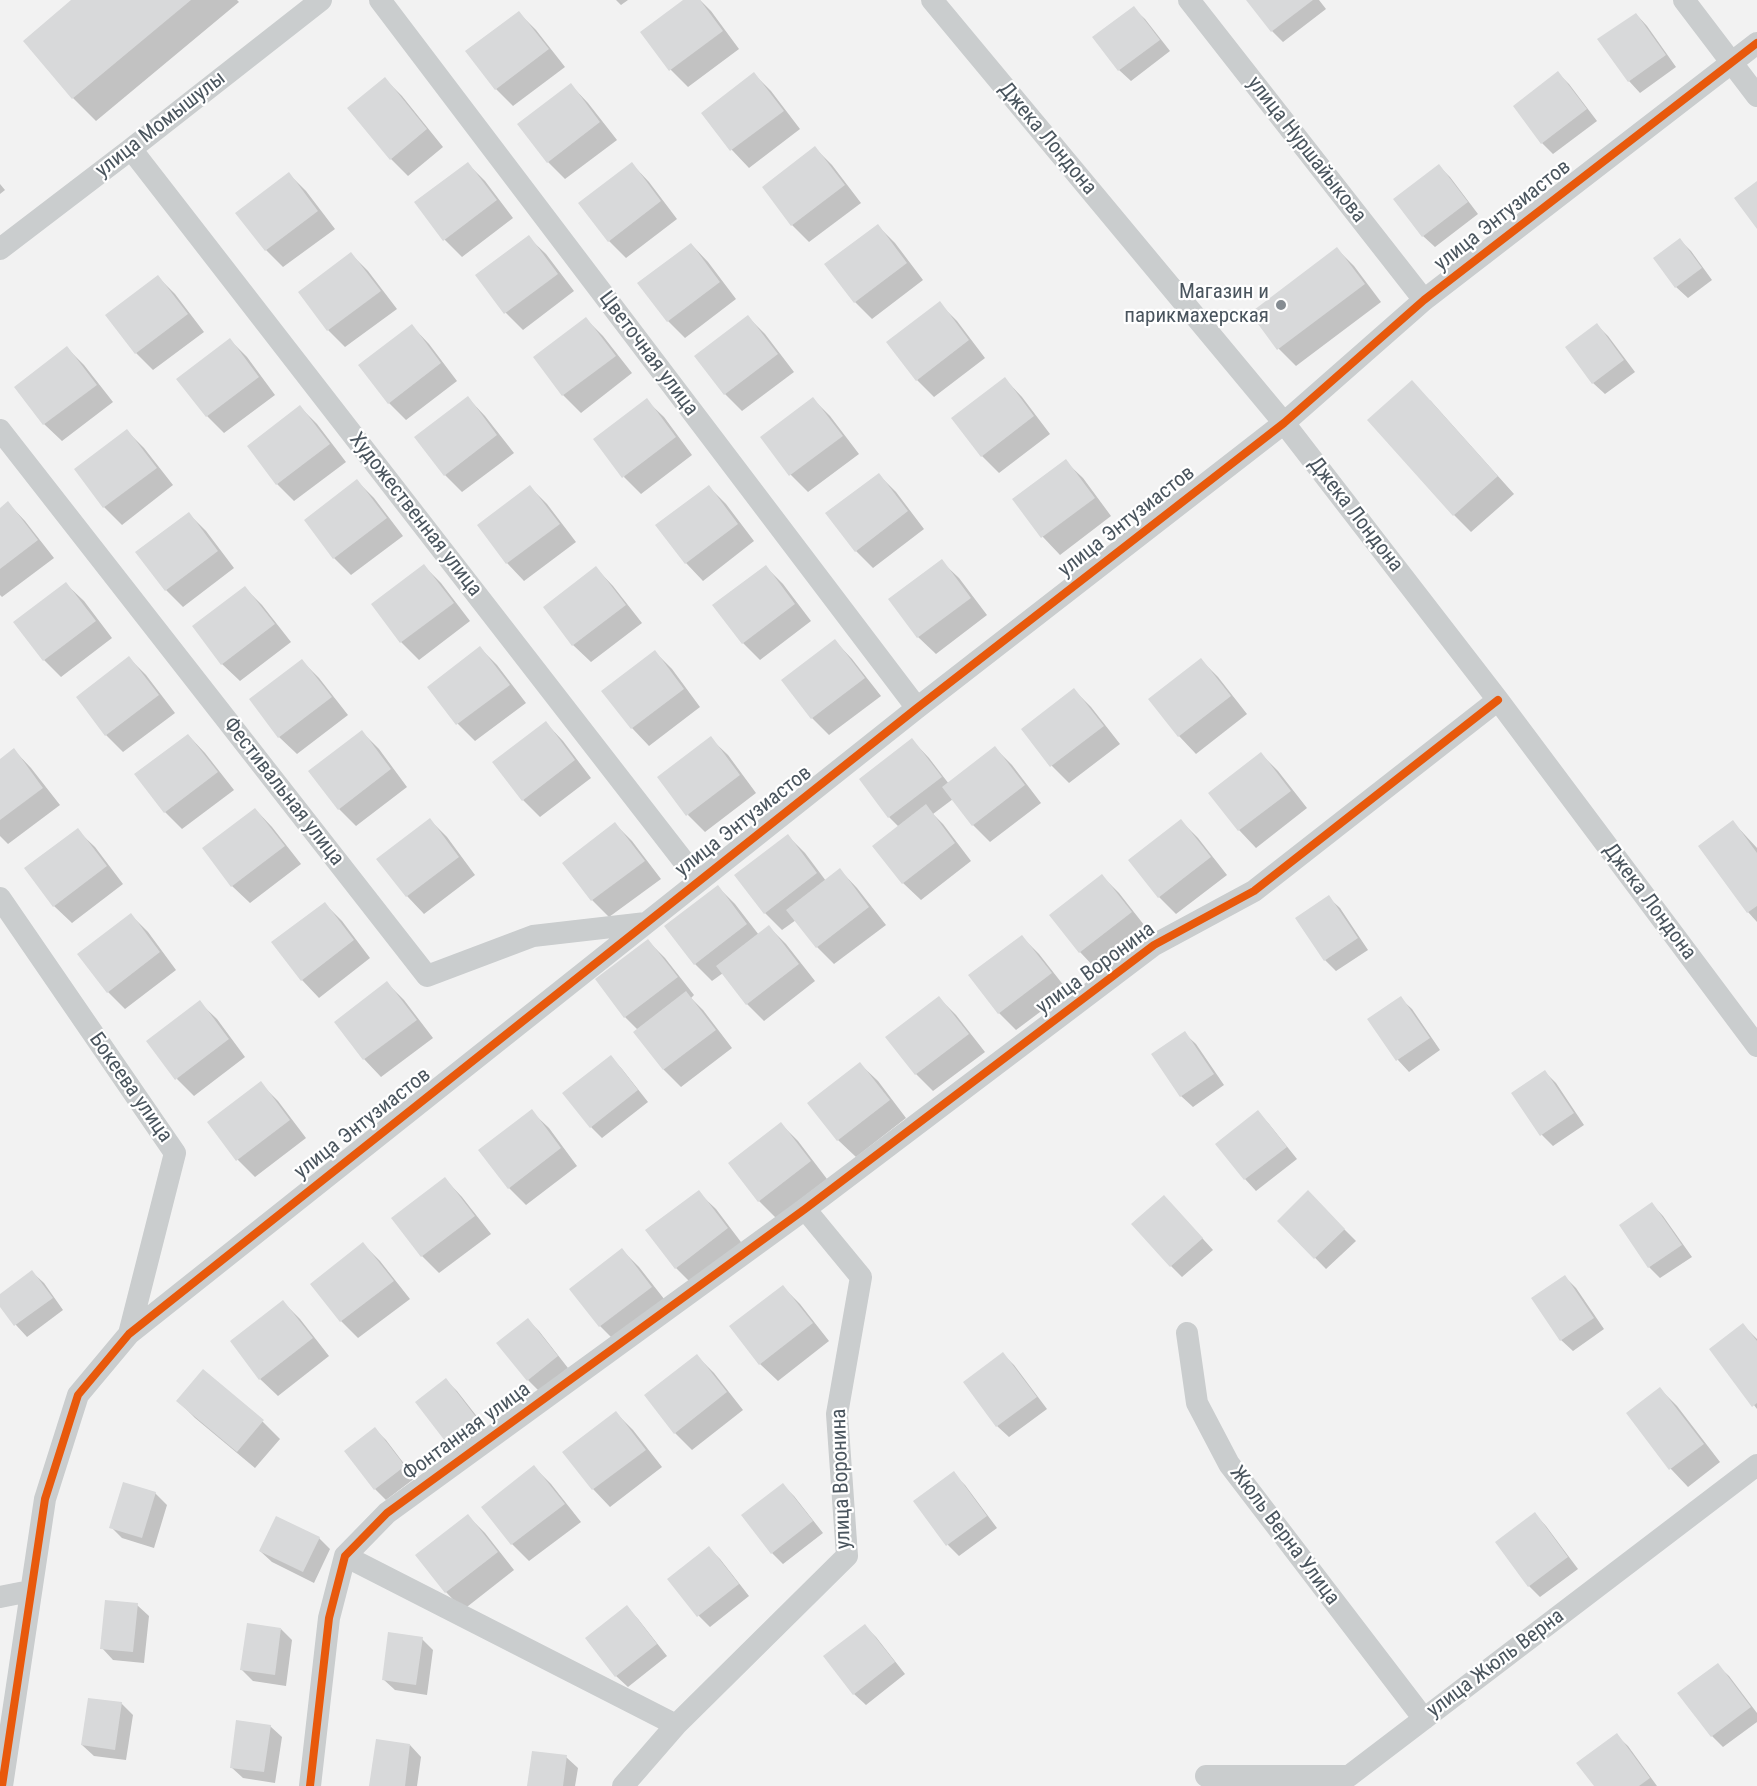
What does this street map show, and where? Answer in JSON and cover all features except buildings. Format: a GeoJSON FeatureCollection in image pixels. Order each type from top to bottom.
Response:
{"type":"FeatureCollection","features":[{"type":"Feature","properties":{"kind":"street","name":"улица Момышулы"},"geometry":{"type":"LineString","coordinates":[[0,249],[321,0]]}},
{"type":"Feature","properties":{"kind":"street","name":"Цветочная улица"},"geometry":{"type":"LineString","coordinates":[[380,0],[917,708]]}},
{"type":"Feature","properties":{"kind":"street","name":"Джека Лондона"},"geometry":{"type":"LineString","coordinates":[[932,0],[1284,423],[1498,700],[1757,1046]]}},
{"type":"Feature","properties":{"kind":"street","name":"улица Нуршайыкова"},"geometry":{"type":"LineString","coordinates":[[1189,0],[1424,300]]}},
{"type":"Feature","properties":{"kind":"street"},"geometry":{"type":"LineString","coordinates":[[1684,0],[1757,96]]}},
{"type":"Feature","properties":{"kind":"street","name":"улица Энтузиастов"},"geometry":{"type":"LineString","coordinates":[[2,1786],[45,1499],[78,1395],[129,1334],[917,708],[1284,423],[1424,300],[1757,43]]}},
{"type":"Feature","properties":{"kind":"street","name":"Художественная улица"},"geometry":{"type":"LineString","coordinates":[[131,149],[699,881]]}},
{"type":"Feature","properties":{"kind":"street","name":"Фестивальная улица"},"geometry":{"type":"LineString","coordinates":[[0,430],[427,976],[532,936],[646,923]]}},
{"type":"Feature","properties":{"kind":"street","name":"улица Воронина"},"geometry":{"type":"LineString","coordinates":[[623,1786],[676,1725],[847,1556],[837,1414],[861,1276],[806,1209],[1154,945],[1254,891],[1498,700]]}},
{"type":"Feature","properties":{"kind":"street","name":"Бокеева улица"},"geometry":{"type":"LineString","coordinates":[[0,898],[175,1153],[129,1334]]}},
{"type":"Feature","properties":{"kind":"street","name":"Фонтанная улица"},"geometry":{"type":"LineString","coordinates":[[310,1786],[329,1618],[345,1556],[387,1513],[806,1209]]}},
{"type":"Feature","properties":{"kind":"street","name":"Жюль Верна Улица"},"geometry":{"type":"LineString","coordinates":[[1187,1333],[1197,1403],[1229,1464],[1424,1719]]}},
{"type":"Feature","properties":{"kind":"street","name":"улица Жюль Верна"},"geometry":{"type":"LineString","coordinates":[[1206,1776],[1349,1776],[1757,1465]]}},
{"type":"Feature","properties":{"kind":"street"},"geometry":{"type":"LineString","coordinates":[[345,1556],[676,1725]]}},
{"type":"Feature","properties":{"kind":"street"},"geometry":{"type":"LineString","coordinates":[[0,1597],[30,1591]]}},
{"type":"Feature","properties":{"kind":"cycle path"},"geometry":{"type":"LineString","coordinates":[[2,1786],[45,1499],[78,1395],[129,1334],[917,708],[1284,423],[1424,300],[1757,43]]}},
{"type":"Feature","properties":{"kind":"cycle path"},"geometry":{"type":"LineString","coordinates":[[310,1786],[329,1618],[345,1556],[387,1513],[805,1209],[1154,945],[1254,891],[1498,700]]}},
{"type":"Feature","properties":{"kind":"place","name":"Магазин и парикмахерская"},"geometry":{"type":"Point","coordinates":[1281,305]}}]}
